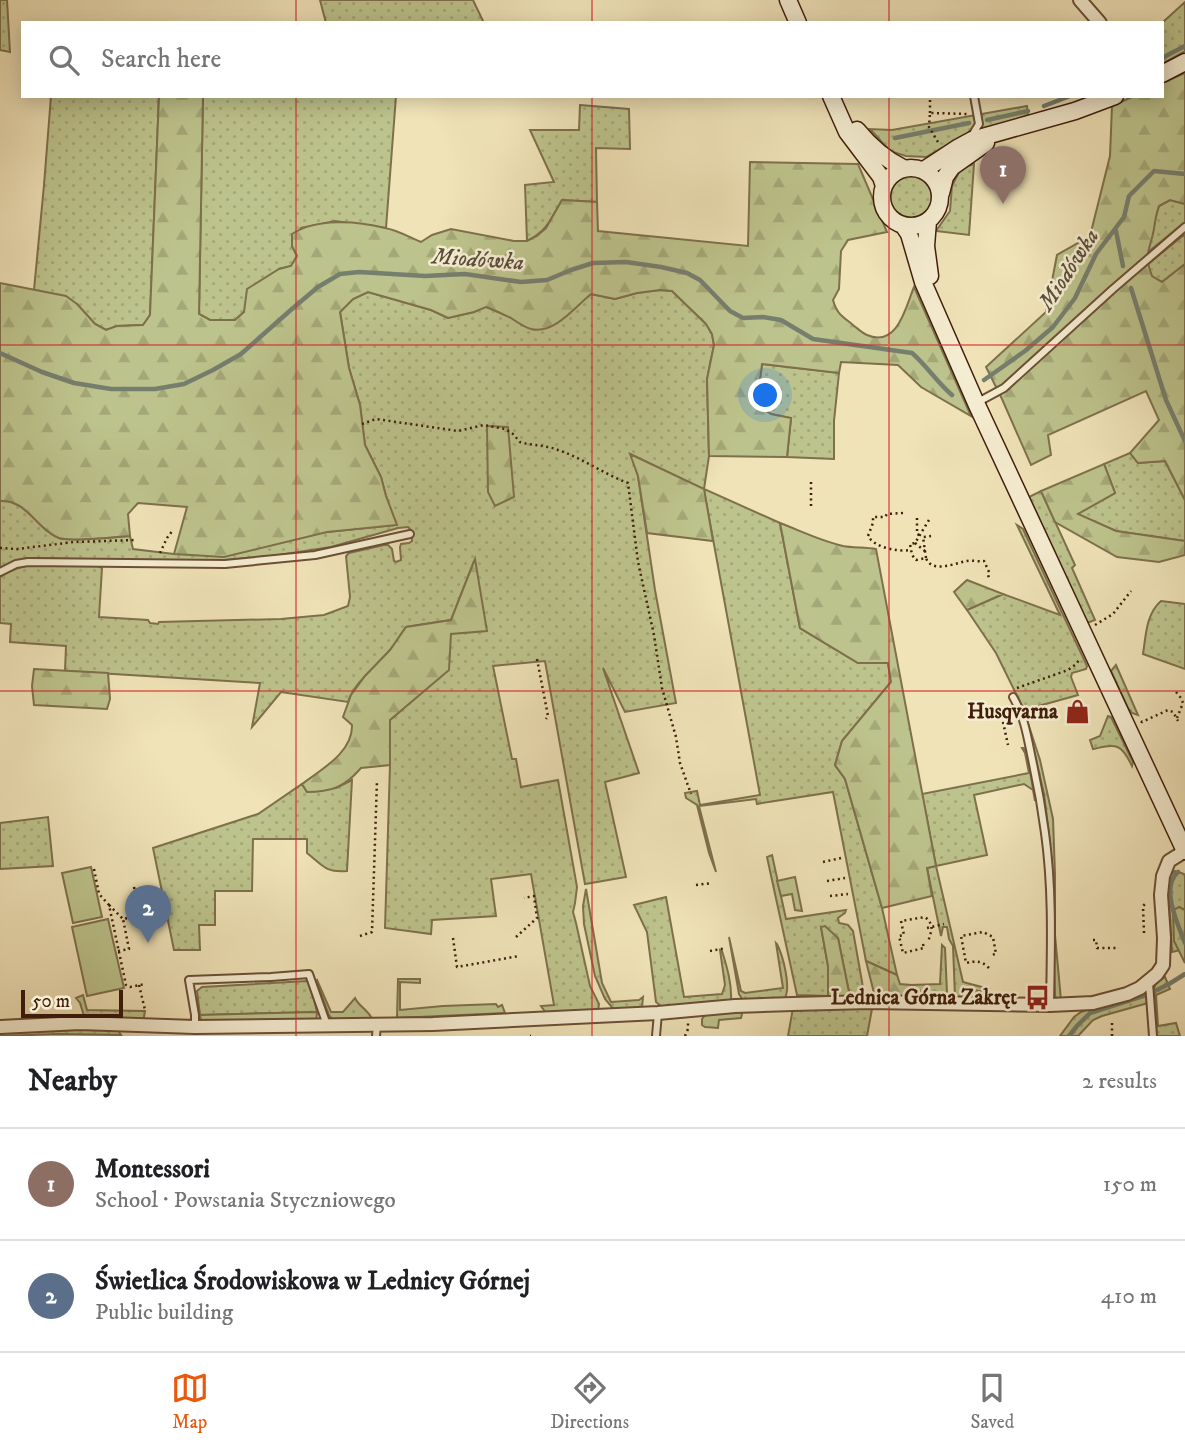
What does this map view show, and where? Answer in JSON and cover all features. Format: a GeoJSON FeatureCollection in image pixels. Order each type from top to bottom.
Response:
{"type":"FeatureCollection","features":[{"type":"Feature","properties":{"kind":"main road"},"geometry":{"type":"LineString","coordinates":[[788,0],[797,21]]}},
{"type":"Feature","properties":{"kind":"main road"},"geometry":{"type":"LineString","coordinates":[[1164,74],[1185,62]]}},
{"type":"Feature","properties":{"kind":"main road"},"geometry":{"type":"LineString","coordinates":[[923,170],[963,145],[986,135],[1075,111],[1110,98]]}},
{"type":"Feature","properties":{"kind":"main road"},"geometry":{"type":"LineString","coordinates":[[836,99],[862,137],[881,154],[903,168]]}},
{"type":"Feature","properties":{"kind":"main road"},"geometry":{"type":"LineString","coordinates":[[836,99],[847,132],[881,177],[884,186]]}},
{"type":"Feature","properties":{"kind":"main road"},"geometry":{"type":"LineString","coordinates":[[941,193],[935,179],[923,170],[903,168],[891,175],[884,186],[883,205],[894,221],[903,225],[916,226],[928,221],[938,209],[945,177],[952,167],[973,150],[1004,132]]}},
{"type":"Feature","properties":{"kind":"main road"},"geometry":{"type":"LineString","coordinates":[[928,221],[926,246],[934,307]]}},
{"type":"Feature","properties":{"kind":"main road"},"geometry":{"type":"LineString","coordinates":[[903,225],[909,234],[923,282],[976,403],[1185,851]]}},
{"type":"Feature","properties":{"kind":"street"},"geometry":{"type":"LineString","coordinates":[[1080,0],[1098,21]]}},
{"type":"Feature","properties":{"kind":"street"},"geometry":{"type":"LineString","coordinates":[[0,1027],[79,1023],[195,1027],[327,1026],[377,1030],[806,1003],[1093,1003],[1127,993],[1149,982],[1163,965],[1163,876],[1169,861],[1185,851]]}},
{"type":"Feature","properties":{"kind":"lane"},"geometry":{"type":"LineString","coordinates":[[963,145],[979,124],[974,98]]}},
{"type":"Feature","properties":{"kind":"lane"},"geometry":{"type":"LineString","coordinates":[[976,403],[1004,388],[1185,227]]}},
{"type":"Feature","properties":{"kind":"lane"},"geometry":{"type":"LineString","coordinates":[[0,572],[16,564],[29,562],[225,564],[315,555],[410,534]]}},
{"type":"Feature","properties":{"kind":"lane"},"geometry":{"type":"LineString","coordinates":[[1013,697],[1022,716],[1028,741],[1046,835],[1050,1005]]}},
{"type":"Feature","properties":{"kind":"lane"},"geometry":{"type":"LineString","coordinates":[[195,1027],[189,980],[309,974],[327,1026]]}},
{"type":"Feature","properties":{"kind":"lane"},"geometry":{"type":"LineString","coordinates":[[1149,982],[1153,1036]]}},
{"type":"Feature","properties":{"kind":"lane"},"geometry":{"type":"LineString","coordinates":[[656,1036],[658,1013]]}},
{"type":"Feature","properties":{"kind":"path"},"geometry":{"type":"LineString","coordinates":[[930,98],[929,127],[933,134]]}},
{"type":"Feature","properties":{"kind":"path"},"geometry":{"type":"LineString","coordinates":[[930,113],[972,114]]}},
{"type":"Feature","properties":{"kind":"path"},"geometry":{"type":"LineString","coordinates":[[362,424],[376,419],[450,431],[468,430],[484,425],[505,429],[520,442],[554,448],[628,483],[638,562],[662,688],[676,737],[680,763],[691,793]]}},
{"type":"Feature","properties":{"kind":"path"},"geometry":{"type":"LineString","coordinates":[[811,480],[811,506]]}},
{"type":"Feature","properties":{"kind":"path"},"geometry":{"type":"LineString","coordinates":[[903,513],[873,517],[868,536],[871,541],[897,551],[911,550]]}},
{"type":"Feature","properties":{"kind":"path"},"geometry":{"type":"LineString","coordinates":[[917,518],[917,534],[931,536]]}},
{"type":"Feature","properties":{"kind":"path"},"geometry":{"type":"LineString","coordinates":[[916,544],[929,520]]}},
{"type":"Feature","properties":{"kind":"path"},"geometry":{"type":"LineString","coordinates":[[158,563],[162,548],[173,530]]}},
{"type":"Feature","properties":{"kind":"path"},"geometry":{"type":"LineString","coordinates":[[922,536],[928,564],[934,567],[984,561],[989,579]]}},
{"type":"Feature","properties":{"kind":"path"},"geometry":{"type":"LineString","coordinates":[[0,548],[136,540]]}},
{"type":"Feature","properties":{"kind":"path"},"geometry":{"type":"LineString","coordinates":[[926,552],[916,544],[910,544],[916,560],[926,558]]}},
{"type":"Feature","properties":{"kind":"path"},"geometry":{"type":"LineString","coordinates":[[1082,631],[1113,614],[1130,591]]}},
{"type":"Feature","properties":{"kind":"path"},"geometry":{"type":"LineString","coordinates":[[1013,697],[1017,688],[1068,670],[1084,654]]}},
{"type":"Feature","properties":{"kind":"path"},"geometry":{"type":"LineString","coordinates":[[537,659],[548,716],[546,719]]}},
{"type":"Feature","properties":{"kind":"path"},"geometry":{"type":"LineString","coordinates":[[1142,722],[1168,710],[1173,712],[1177,719],[1184,704],[1176,692]]}},
{"type":"Feature","properties":{"kind":"path"},"geometry":{"type":"LineString","coordinates":[[1003,722],[1008,745]]}},
{"type":"Feature","properties":{"kind":"path"},"geometry":{"type":"LineString","coordinates":[[360,936],[372,932],[377,780]]}},
{"type":"Feature","properties":{"kind":"path"},"geometry":{"type":"LineString","coordinates":[[823,862],[841,858]]}},
{"type":"Feature","properties":{"kind":"path"},"geometry":{"type":"LineString","coordinates":[[94,869],[99,894],[123,919],[129,949],[118,951]]}},
{"type":"Feature","properties":{"kind":"path"},"geometry":{"type":"LineString","coordinates":[[827,881],[845,878]]}},
{"type":"Feature","properties":{"kind":"path"},"geometry":{"type":"LineString","coordinates":[[696,885],[712,883]]}},
{"type":"Feature","properties":{"kind":"path"},"geometry":{"type":"LineString","coordinates":[[134,887],[140,916]]}},
{"type":"Feature","properties":{"kind":"path"},"geometry":{"type":"LineString","coordinates":[[830,896],[848,894]]}},
{"type":"Feature","properties":{"kind":"path"},"geometry":{"type":"LineString","coordinates":[[516,937],[537,918],[534,896],[524,898]]}},
{"type":"Feature","properties":{"kind":"path"},"geometry":{"type":"LineString","coordinates":[[1144,933],[1143,906],[1153,896]]}},
{"type":"Feature","properties":{"kind":"path"},"geometry":{"type":"LineString","coordinates":[[109,905],[126,985],[130,987],[145,984]]}},
{"type":"Feature","properties":{"kind":"path"},"geometry":{"type":"LineString","coordinates":[[123,919],[154,913]]}},
{"type":"Feature","properties":{"kind":"path"},"geometry":{"type":"LineString","coordinates":[[923,916],[932,926],[932,933],[924,948],[903,953],[901,921],[923,916]]}},
{"type":"Feature","properties":{"kind":"path"},"geometry":{"type":"LineString","coordinates":[[927,928],[944,924]]}},
{"type":"Feature","properties":{"kind":"path"},"geometry":{"type":"LineString","coordinates":[[989,968],[978,961],[966,963],[961,936],[983,932],[993,937],[996,954],[991,955]]}},
{"type":"Feature","properties":{"kind":"path"},"geometry":{"type":"LineString","coordinates":[[453,938],[457,967],[519,956]]}},
{"type":"Feature","properties":{"kind":"path"},"geometry":{"type":"LineString","coordinates":[[1093,940],[1096,940],[1097,948],[1119,948]]}},
{"type":"Feature","properties":{"kind":"path"},"geometry":{"type":"LineString","coordinates":[[710,951],[726,948]]}},
{"type":"Feature","properties":{"kind":"path"},"geometry":{"type":"LineString","coordinates":[[139,985],[145,1010]]}},
{"type":"Feature","properties":{"kind":"path"},"geometry":{"type":"LineString","coordinates":[[685,1036],[688,1023]]}},
{"type":"Feature","properties":{"kind":"path"},"geometry":{"type":"LineString","coordinates":[[1112,1023],[1112,1036]]}},
{"type":"Feature","properties":{"kind":"green space"},"geometry":{"type":"Polygon","coordinates":[[[0,0],[7,0],[10,52],[0,50],[0,0]]]}},
{"type":"Feature","properties":{"kind":"green space"},"geometry":{"type":"Polygon","coordinates":[[[320,0],[473,0],[483,21],[325,21],[320,0]]]}},
{"type":"Feature","properties":{"kind":"green space"},"geometry":{"type":"Polygon","coordinates":[[[1185,2],[1185,51],[1164,63],[1164,21],[1185,2]]]}},
{"type":"Feature","properties":{"kind":"green space"},"geometry":{"type":"Polygon","coordinates":[[[1185,73],[1185,204],[1170,200],[1159,206],[1148,257],[1152,276],[1162,282],[1185,264],[1185,500],[1165,461],[1138,463],[1130,453],[1159,420],[1146,391],[1048,435],[1051,455],[1031,465],[986,367],[1046,312],[1057,255],[1090,236],[1110,156],[1112,106],[1130,98],[1164,98],[1164,82],[1185,73]]]}},
{"type":"Feature","properties":{"kind":"green space"},"geometry":{"type":"Polygon","coordinates":[[[51,98],[159,98],[150,315],[143,325],[117,326],[106,330],[95,324],[77,304],[34,290],[51,98]]]}},
{"type":"Feature","properties":{"kind":"green space"},"geometry":{"type":"Polygon","coordinates":[[[159,98],[203,98],[199,314],[210,320],[235,320],[244,312],[247,289],[279,269],[291,266],[297,256],[292,246],[292,234],[313,225],[337,222],[362,224],[394,230],[421,242],[451,229],[527,241],[546,228],[562,200],[597,202],[598,231],[748,246],[750,162],[858,164],[887,232],[848,240],[841,251],[839,289],[833,300],[836,309],[865,334],[886,336],[899,323],[914,287],[971,416],[921,387],[898,365],[841,362],[839,373],[762,364],[758,395],[760,407],[771,414],[791,418],[787,457],[709,456],[707,379],[714,345],[712,334],[706,324],[672,291],[637,293],[615,299],[591,294],[564,319],[540,330],[528,328],[486,307],[448,318],[431,310],[368,292],[353,299],[340,312],[349,368],[360,405],[365,445],[381,477],[397,525],[327,532],[224,557],[174,554],[187,507],[138,503],[128,514],[130,536],[59,538],[24,509],[0,501],[0,283],[66,296],[95,324],[106,330],[117,326],[143,325],[150,315],[159,98]]]}},
{"type":"Feature","properties":{"kind":"green space"},"geometry":{"type":"Polygon","coordinates":[[[203,98],[396,98],[386,228],[335,221],[301,228],[292,246],[297,256],[291,266],[279,269],[235,320],[210,320],[199,314],[203,98]]]}},
{"type":"Feature","properties":{"kind":"green space"},"geometry":{"type":"Polygon","coordinates":[[[580,105],[629,109],[630,149],[596,148],[597,202],[562,200],[544,229],[527,241],[525,185],[554,182],[530,130],[579,130],[580,105]]]}},
{"type":"Feature","properties":{"kind":"green space"},"geometry":{"type":"Polygon","coordinates":[[[1027,106],[1028,115],[971,136],[926,157],[906,156],[890,151],[870,129],[892,130],[1027,106]]]}},
{"type":"Feature","properties":{"kind":"green space"},"geometry":{"type":"Polygon","coordinates":[[[974,164],[969,235],[936,231],[950,211],[952,186],[961,168],[974,164]]]}},
{"type":"Feature","properties":{"kind":"green space"},"geometry":{"type":"Polygon","coordinates":[[[911,176],[926,182],[932,197],[926,212],[911,218],[896,212],[890,197],[896,182],[911,176]]]}},
{"type":"Feature","properties":{"kind":"green space"},"geometry":{"type":"Polygon","coordinates":[[[1170,200],[1185,204],[1185,222],[1147,253],[1159,206],[1170,200]]]}},
{"type":"Feature","properties":{"kind":"green space"},"geometry":{"type":"Polygon","coordinates":[[[1185,234],[1185,264],[1162,282],[1152,277],[1147,265],[1185,234]]]}},
{"type":"Feature","properties":{"kind":"green space"},"geometry":{"type":"Polygon","coordinates":[[[660,290],[672,291],[706,324],[712,334],[714,345],[707,379],[709,456],[704,489],[780,523],[800,628],[858,663],[888,663],[891,682],[842,741],[835,765],[845,779],[882,908],[897,975],[866,961],[833,792],[757,804],[756,799],[699,806],[716,872],[697,805],[686,798],[685,793],[697,791],[700,805],[760,795],[704,490],[632,455],[638,476],[676,703],[625,712],[603,668],[639,773],[605,782],[626,877],[585,884],[545,661],[493,666],[512,759],[516,759],[521,787],[558,780],[577,887],[573,912],[590,986],[599,1004],[598,1011],[546,1013],[541,1006],[554,1005],[531,874],[491,879],[496,916],[432,920],[431,934],[385,928],[390,720],[415,698],[451,634],[474,561],[451,620],[406,627],[390,650],[356,687],[348,702],[281,692],[252,727],[260,683],[65,671],[66,646],[10,642],[11,624],[0,623],[0,577],[34,564],[102,568],[99,617],[148,620],[158,624],[281,619],[324,615],[348,606],[350,597],[346,556],[349,553],[388,545],[392,549],[394,561],[401,560],[401,544],[412,541],[408,527],[331,547],[272,556],[172,561],[34,558],[16,561],[0,569],[0,501],[24,509],[59,538],[130,536],[133,549],[174,554],[396,525],[381,477],[365,445],[360,405],[349,368],[340,312],[353,299],[368,292],[431,310],[448,318],[474,312],[485,306],[507,316],[552,325],[591,294],[615,299],[660,290]]]}},
{"type":"Feature","properties":{"kind":"green space"},"geometry":{"type":"Polygon","coordinates":[[[762,364],[839,373],[834,421],[834,459],[787,457],[791,418],[771,414],[760,407],[758,395],[762,364]]]}},
{"type":"Feature","properties":{"kind":"green space"},"geometry":{"type":"Polygon","coordinates":[[[487,426],[508,427],[514,497],[495,506],[488,492],[487,426]]]}},
{"type":"Feature","properties":{"kind":"green space"},"geometry":{"type":"Polygon","coordinates":[[[1130,453],[1138,463],[1165,461],[1185,500],[1185,541],[1116,531],[1077,514],[1115,493],[1104,464],[1130,453]]]}},
{"type":"Feature","properties":{"kind":"green space"},"geometry":{"type":"Polygon","coordinates":[[[630,454],[704,489],[713,541],[647,533],[638,476],[630,454]]]}},
{"type":"Feature","properties":{"kind":"green space"},"geometry":{"type":"Polygon","coordinates":[[[1104,464],[1115,493],[1078,514],[1116,531],[1185,541],[1185,555],[1159,562],[1117,557],[1055,522],[1041,491],[1104,464]]]}},
{"type":"Feature","properties":{"kind":"green space"},"geometry":{"type":"Polygon","coordinates":[[[1041,491],[1075,565],[1072,568],[1095,620],[1087,623],[1029,497],[1041,491]]]}},
{"type":"Feature","properties":{"kind":"green space"},"geometry":{"type":"Polygon","coordinates":[[[780,523],[835,544],[876,549],[936,866],[927,868],[932,896],[882,908],[845,779],[835,765],[842,741],[891,682],[888,663],[858,663],[800,628],[780,523]]]}},
{"type":"Feature","properties":{"kind":"green space"},"geometry":{"type":"Polygon","coordinates":[[[1017,525],[1023,529],[1087,666],[1086,669],[1072,673],[1078,695],[1024,710],[996,653],[967,610],[1003,594],[1060,615],[1017,525]]]}},
{"type":"Feature","properties":{"kind":"green space"},"geometry":{"type":"Polygon","coordinates":[[[475,559],[487,631],[451,634],[449,670],[390,720],[390,765],[361,768],[337,787],[307,792],[302,784],[335,759],[347,744],[352,725],[343,717],[351,695],[406,627],[451,620],[475,559]]]}},
{"type":"Feature","properties":{"kind":"green space"},"geometry":{"type":"Polygon","coordinates":[[[967,580],[1003,594],[967,610],[954,592],[967,580]]]}},
{"type":"Feature","properties":{"kind":"green space"},"geometry":{"type":"Polygon","coordinates":[[[1161,601],[1185,604],[1185,669],[1143,654],[1152,612],[1161,601]]]}},
{"type":"Feature","properties":{"kind":"green space"},"geometry":{"type":"Polygon","coordinates":[[[1116,665],[1138,715],[1128,708],[1111,671],[1116,665]]]}},
{"type":"Feature","properties":{"kind":"green space"},"geometry":{"type":"Polygon","coordinates":[[[34,669],[108,673],[110,699],[107,709],[34,705],[34,669]]]}},
{"type":"Feature","properties":{"kind":"green space"},"geometry":{"type":"Polygon","coordinates":[[[1108,716],[1111,717],[1133,762],[1132,766],[1125,753],[1117,747],[1093,749],[1090,740],[1100,736],[1108,716]]]}},
{"type":"Feature","properties":{"kind":"green space"},"geometry":{"type":"Polygon","coordinates":[[[1027,720],[1040,760],[1053,819],[1055,935],[1061,1000],[1057,1000],[1055,996],[1050,842],[1044,794],[1027,720]]]}},
{"type":"Feature","properties":{"kind":"green space"},"geometry":{"type":"Polygon","coordinates":[[[1024,748],[1027,753],[1035,801],[1033,790],[1024,784],[974,795],[987,855],[936,866],[922,794],[1029,773],[1024,748]]]}},
{"type":"Feature","properties":{"kind":"green space"},"geometry":{"type":"Polygon","coordinates":[[[352,780],[347,871],[329,870],[321,865],[307,853],[307,839],[253,839],[252,891],[215,891],[215,925],[199,925],[200,950],[174,950],[153,848],[258,814],[302,784],[307,792],[336,788],[352,780]]]}},
{"type":"Feature","properties":{"kind":"green space"},"geometry":{"type":"Polygon","coordinates":[[[48,817],[53,866],[0,869],[0,823],[48,817]]]}},
{"type":"Feature","properties":{"kind":"green space"},"geometry":{"type":"Polygon","coordinates":[[[772,855],[786,919],[846,910],[838,918],[839,923],[848,925],[853,931],[863,997],[850,997],[838,938],[821,927],[828,966],[828,996],[797,995],[767,857],[772,855]]]}},
{"type":"Feature","properties":{"kind":"green space"},"geometry":{"type":"Polygon","coordinates":[[[936,866],[963,982],[989,989],[975,991],[976,998],[955,997],[953,946],[947,927],[943,927],[941,936],[927,868],[936,866]]]}},
{"type":"Feature","properties":{"kind":"green space"},"geometry":{"type":"Polygon","coordinates":[[[91,867],[102,917],[73,923],[62,873],[91,867]]]}},
{"type":"Feature","properties":{"kind":"green space"},"geometry":{"type":"Polygon","coordinates":[[[1175,871],[1185,877],[1185,910],[1179,907],[1174,941],[1180,950],[1172,952],[1168,883],[1170,875],[1175,871]]]}},
{"type":"Feature","properties":{"kind":"green space"},"geometry":{"type":"Polygon","coordinates":[[[795,877],[802,911],[795,910],[792,894],[781,896],[777,881],[795,877]]]}},
{"type":"Feature","properties":{"kind":"green space"},"geometry":{"type":"Polygon","coordinates":[[[586,889],[602,983],[611,1002],[639,1000],[643,997],[642,1008],[615,1011],[605,999],[595,976],[584,924],[586,889]]]}},
{"type":"Feature","properties":{"kind":"green space"},"geometry":{"type":"Polygon","coordinates":[[[666,897],[684,997],[722,994],[725,985],[720,950],[729,976],[731,1001],[662,1007],[656,1002],[647,932],[634,905],[666,897]]]}},
{"type":"Feature","properties":{"kind":"green space"},"geometry":{"type":"Polygon","coordinates":[[[1179,907],[1185,910],[1185,963],[1174,941],[1173,910],[1179,907]]]}},
{"type":"Feature","properties":{"kind":"green space"},"geometry":{"type":"Polygon","coordinates":[[[108,919],[124,988],[87,996],[72,927],[108,919]]]}},
{"type":"Feature","properties":{"kind":"green space"},"geometry":{"type":"Polygon","coordinates":[[[825,926],[838,938],[850,997],[828,996],[828,966],[821,927],[825,926]]]}},
{"type":"Feature","properties":{"kind":"green space"},"geometry":{"type":"Polygon","coordinates":[[[729,937],[741,991],[745,993],[783,988],[777,944],[787,979],[785,998],[743,1000],[739,994],[729,937]]]}},
{"type":"Feature","properties":{"kind":"green space"},"geometry":{"type":"Polygon","coordinates":[[[942,945],[945,948],[946,997],[913,998],[911,985],[940,984],[942,945]]]}},
{"type":"Feature","properties":{"kind":"green space"},"geometry":{"type":"Polygon","coordinates":[[[866,961],[897,975],[900,984],[911,985],[913,998],[875,997],[866,961]]]}},
{"type":"Feature","properties":{"kind":"green space"},"geometry":{"type":"Polygon","coordinates":[[[1165,977],[1170,989],[1156,995],[1158,1026],[1176,1023],[1180,1036],[1157,1036],[1154,988],[1157,981],[1165,977]]]}},
{"type":"Feature","properties":{"kind":"green space"},"geometry":{"type":"Polygon","coordinates":[[[398,979],[420,979],[420,983],[400,982],[400,1010],[496,1004],[498,1007],[502,1005],[505,1013],[397,1018],[398,979]]]}},
{"type":"Feature","properties":{"kind":"green space"},"geometry":{"type":"Polygon","coordinates":[[[317,980],[331,1012],[343,1012],[355,998],[373,1021],[333,1020],[317,980]]]}},
{"type":"Feature","properties":{"kind":"green space"},"geometry":{"type":"Polygon","coordinates":[[[310,982],[317,1012],[200,1015],[197,991],[202,987],[310,982]]]}},
{"type":"Feature","properties":{"kind":"green space"},"geometry":{"type":"Polygon","coordinates":[[[1144,991],[1148,1003],[1093,1020],[1078,1036],[1060,1036],[1081,1012],[1144,991]]]}},
{"type":"Feature","properties":{"kind":"green space"},"geometry":{"type":"Polygon","coordinates":[[[83,995],[87,1010],[145,1011],[144,1017],[85,1019],[76,998],[83,995]]]}},
{"type":"Feature","properties":{"kind":"green space"},"geometry":{"type":"Polygon","coordinates":[[[793,1008],[872,1009],[867,1036],[788,1036],[793,1008]]]}},
{"type":"Feature","properties":{"kind":"green space"},"geometry":{"type":"Polygon","coordinates":[[[740,1011],[741,1018],[719,1020],[718,1028],[702,1025],[706,1014],[740,1011]]]}},
{"type":"Feature","properties":{"kind":"green space"},"geometry":{"type":"Polygon","coordinates":[[[317,1012],[316,1023],[201,1021],[200,1015],[317,1012]]]}},
{"type":"Feature","properties":{"kind":"green space"},"geometry":{"type":"Polygon","coordinates":[[[118,1030],[121,1035],[0,1036],[0,1032],[118,1030]]]}},
{"type":"Feature","properties":{"kind":"waterway"},"geometry":{"type":"LineString","coordinates":[[1164,57],[1185,46]]}},
{"type":"Feature","properties":{"kind":"waterway"},"geometry":{"type":"LineString","coordinates":[[1044,106],[1065,98]]}},
{"type":"Feature","properties":{"kind":"waterway"},"geometry":{"type":"LineString","coordinates":[[987,120],[1028,111]]}},
{"type":"Feature","properties":{"kind":"waterway"},"geometry":{"type":"LineString","coordinates":[[895,138],[969,123]]}},
{"type":"Feature","properties":{"kind":"waterway","name":"Miodówka"},"geometry":{"type":"LineString","coordinates":[[984,380],[1053,327],[1075,298],[1096,254],[1124,217],[1129,196],[1154,171],[1185,174]]}},
{"type":"Feature","properties":{"kind":"waterway"},"geometry":{"type":"LineString","coordinates":[[1116,231],[1123,266]]}},
{"type":"Feature","properties":{"kind":"waterway","name":"Miodówka"},"geometry":{"type":"LineString","coordinates":[[0,353],[74,383],[111,389],[155,389],[184,384],[241,354],[318,287],[340,274],[465,274],[521,282],[547,280],[593,263],[626,262],[687,273],[700,280],[730,311],[743,318],[781,320],[813,339],[912,353],[952,395]]}},
{"type":"Feature","properties":{"kind":"waterway"},"geometry":{"type":"LineString","coordinates":[[1131,288],[1166,400],[1185,441]]}},
{"type":"Feature","properties":{"kind":"waterway"},"geometry":{"type":"LineString","coordinates":[[1178,872],[1173,879],[1170,896],[1185,943]]}},
{"type":"Feature","properties":{"kind":"waterway"},"geometry":{"type":"LineString","coordinates":[[1155,991],[1185,974]]}},
{"type":"Feature","properties":{"kind":"waterway"},"geometry":{"type":"LineString","coordinates":[[1069,1036],[1090,1013],[1146,995]]}},
{"type":"Feature","properties":{"kind":"place","name":"Montessori"},"geometry":{"type":"Point","coordinates":[1003,204]}},
{"type":"Feature","properties":{"kind":"place","name":"Husqvarna"},"geometry":{"type":"Point","coordinates":[1078,712]}},
{"type":"Feature","properties":{"kind":"place","name":"Świetlica Środowiskowa w Lednicy Górnej"},"geometry":{"type":"Point","coordinates":[148,943]}},
{"type":"Feature","properties":{"kind":"place","name":"Lednica Górna Zakręt"},"geometry":{"type":"Point","coordinates":[1037,998]}}]}
